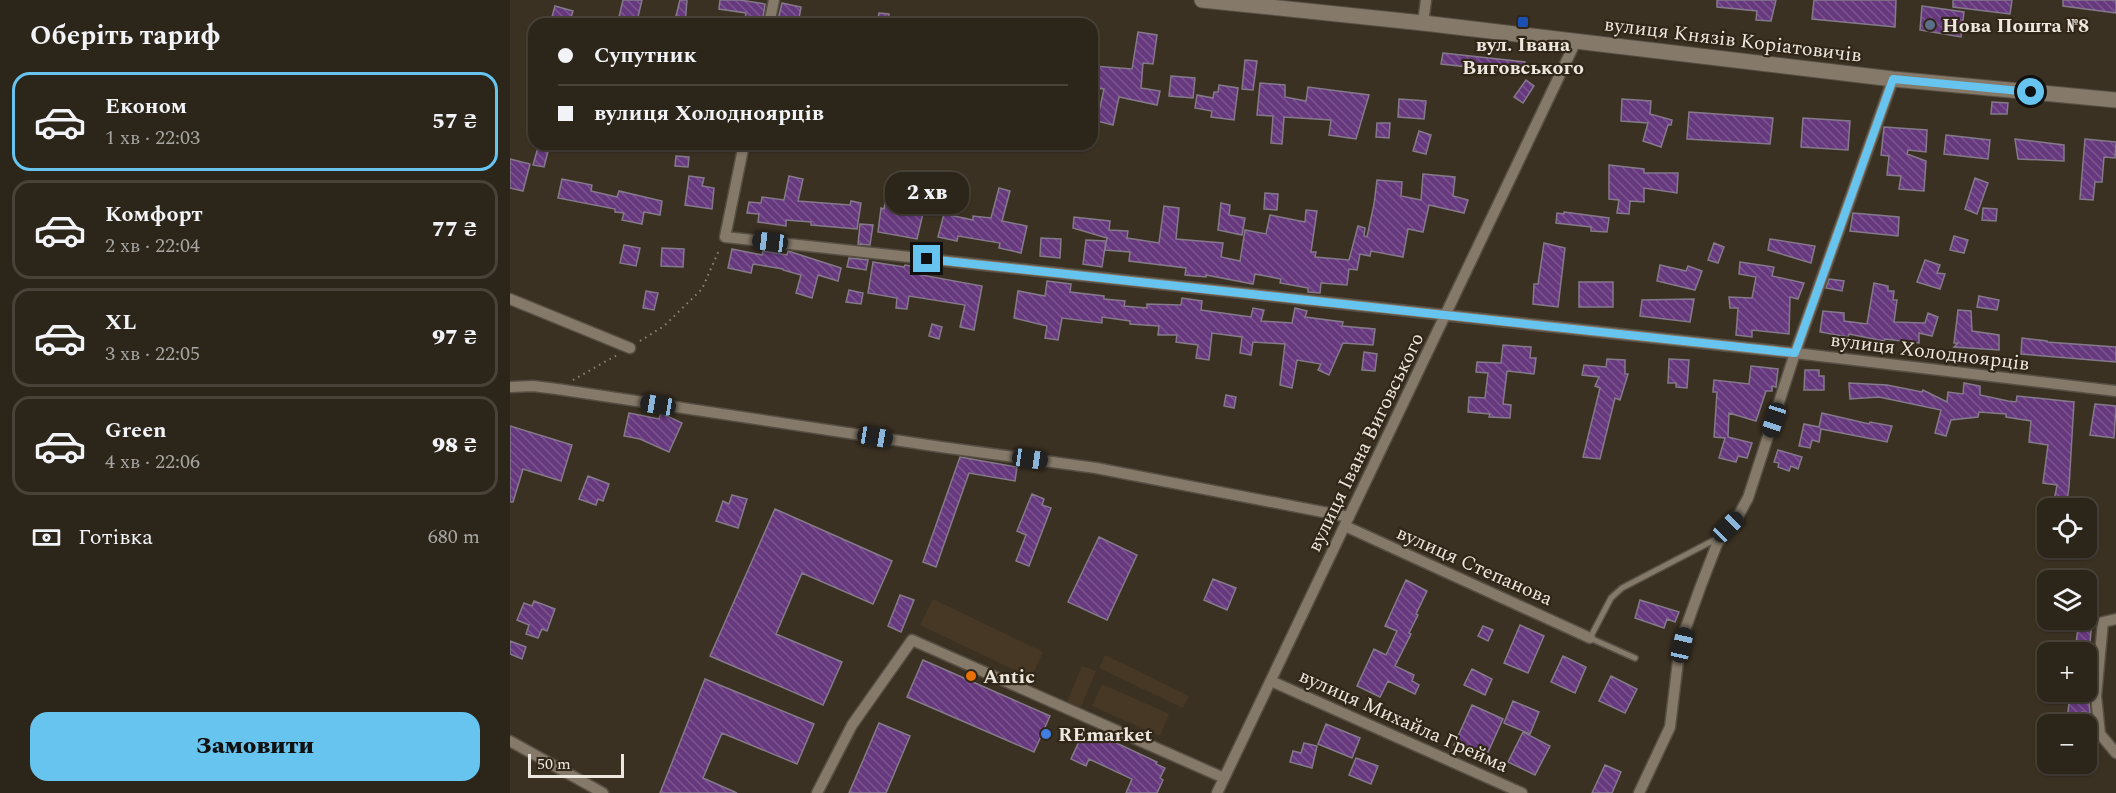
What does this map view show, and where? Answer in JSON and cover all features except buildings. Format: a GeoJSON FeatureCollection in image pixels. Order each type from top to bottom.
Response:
{"type":"FeatureCollection","features":[{"type":"Feature","properties":{"kind":"main road","name":"вулиця Князів Коріатовичів"},"geometry":{"type":"LineString","coordinates":[[1202,0],[1423,23],[1893,79],[2116,100]]}},
{"type":"Feature","properties":{"kind":"street"},"geometry":{"type":"LineString","coordinates":[[771,18],[774,0]]}},
{"type":"Feature","properties":{"kind":"street"},"geometry":{"type":"LineString","coordinates":[[1423,23],[1426,0]]}},
{"type":"Feature","properties":{"kind":"street","name":"вулиця Івана Виговського"},"geometry":{"type":"LineString","coordinates":[[1217,793],[1576,41]]}},
{"type":"Feature","properties":{"kind":"street"},"geometry":{"type":"LineString","coordinates":[[1639,793],[1670,727],[1678,661],[1685,630],[1717,544],[1737,518],[1748,498],[1795,353],[1893,79]]}},
{"type":"Feature","properties":{"kind":"street"},"geometry":{"type":"LineString","coordinates":[[725,237],[743,150]]}},
{"type":"Feature","properties":{"kind":"street","name":"вулиця Холодноярців"},"geometry":{"type":"LineString","coordinates":[[725,237],[2116,390]]}},
{"type":"Feature","properties":{"kind":"street"},"geometry":{"type":"LineString","coordinates":[[510,299],[630,348]]}},
{"type":"Feature","properties":{"kind":"street","name":"вулиця Степанова"},"geometry":{"type":"LineString","coordinates":[[510,387],[533,386],[557,389],[1096,468],[1347,522],[1590,638]]}},
{"type":"Feature","properties":{"kind":"street"},"geometry":{"type":"LineString","coordinates":[[2116,620],[2103,622],[2096,696],[2100,734],[2116,753]]}},
{"type":"Feature","properties":{"kind":"street"},"geometry":{"type":"LineString","coordinates":[[817,793],[852,725],[912,640],[1224,778]]}},
{"type":"Feature","properties":{"kind":"street","name":"вулиця Михайла Грейма"},"geometry":{"type":"LineString","coordinates":[[1270,681],[1522,793]]}},
{"type":"Feature","properties":{"kind":"street"},"geometry":{"type":"LineString","coordinates":[[510,741],[603,793]]}},
{"type":"Feature","properties":{"kind":"lane"},"geometry":{"type":"LineString","coordinates":[[1635,658],[1590,638],[1611,597],[1622,588],[1723,535]]}},
{"type":"Feature","properties":{"kind":"path"},"geometry":{"type":"LineString","coordinates":[[557,389],[664,326],[702,289],[725,237]]}},
{"type":"Feature","properties":{"kind":"shaded area"},"geometry":{"type":"Polygon","coordinates":[[[933,599],[1043,652],[1031,678],[920,625],[933,599]]]}},
{"type":"Feature","properties":{"kind":"shaded area"},"geometry":{"type":"Polygon","coordinates":[[[1105,655],[1189,696],[1183,708],[1099,668],[1105,655]]]}},
{"type":"Feature","properties":{"kind":"shaded area"},"geometry":{"type":"Polygon","coordinates":[[[1082,666],[1096,671],[1081,707],[1067,702],[1082,666]]]}},
{"type":"Feature","properties":{"kind":"shaded area"},"geometry":{"type":"Polygon","coordinates":[[[1102,684],[1169,714],[1160,736],[1092,706],[1102,684]]]}},
{"type":"Feature","properties":{"kind":"place","name":"вул. Івана Виговського"},"geometry":{"type":"Point","coordinates":[1523,22]}},
{"type":"Feature","properties":{"kind":"place","name":"Нова Пошта №8"},"geometry":{"type":"Point","coordinates":[1930,25]}},
{"type":"Feature","properties":{"kind":"place","name":"Antic"},"geometry":{"type":"Point","coordinates":[971,676]}},
{"type":"Feature","properties":{"kind":"place","name":"REmarket"},"geometry":{"type":"Point","coordinates":[1046,734]}},
{"type":"Feature","properties":{"kind":"route"},"geometry":{"type":"LineString","coordinates":[[927,259],[1795,353],[1893,79],[2031,92]]}}]}
